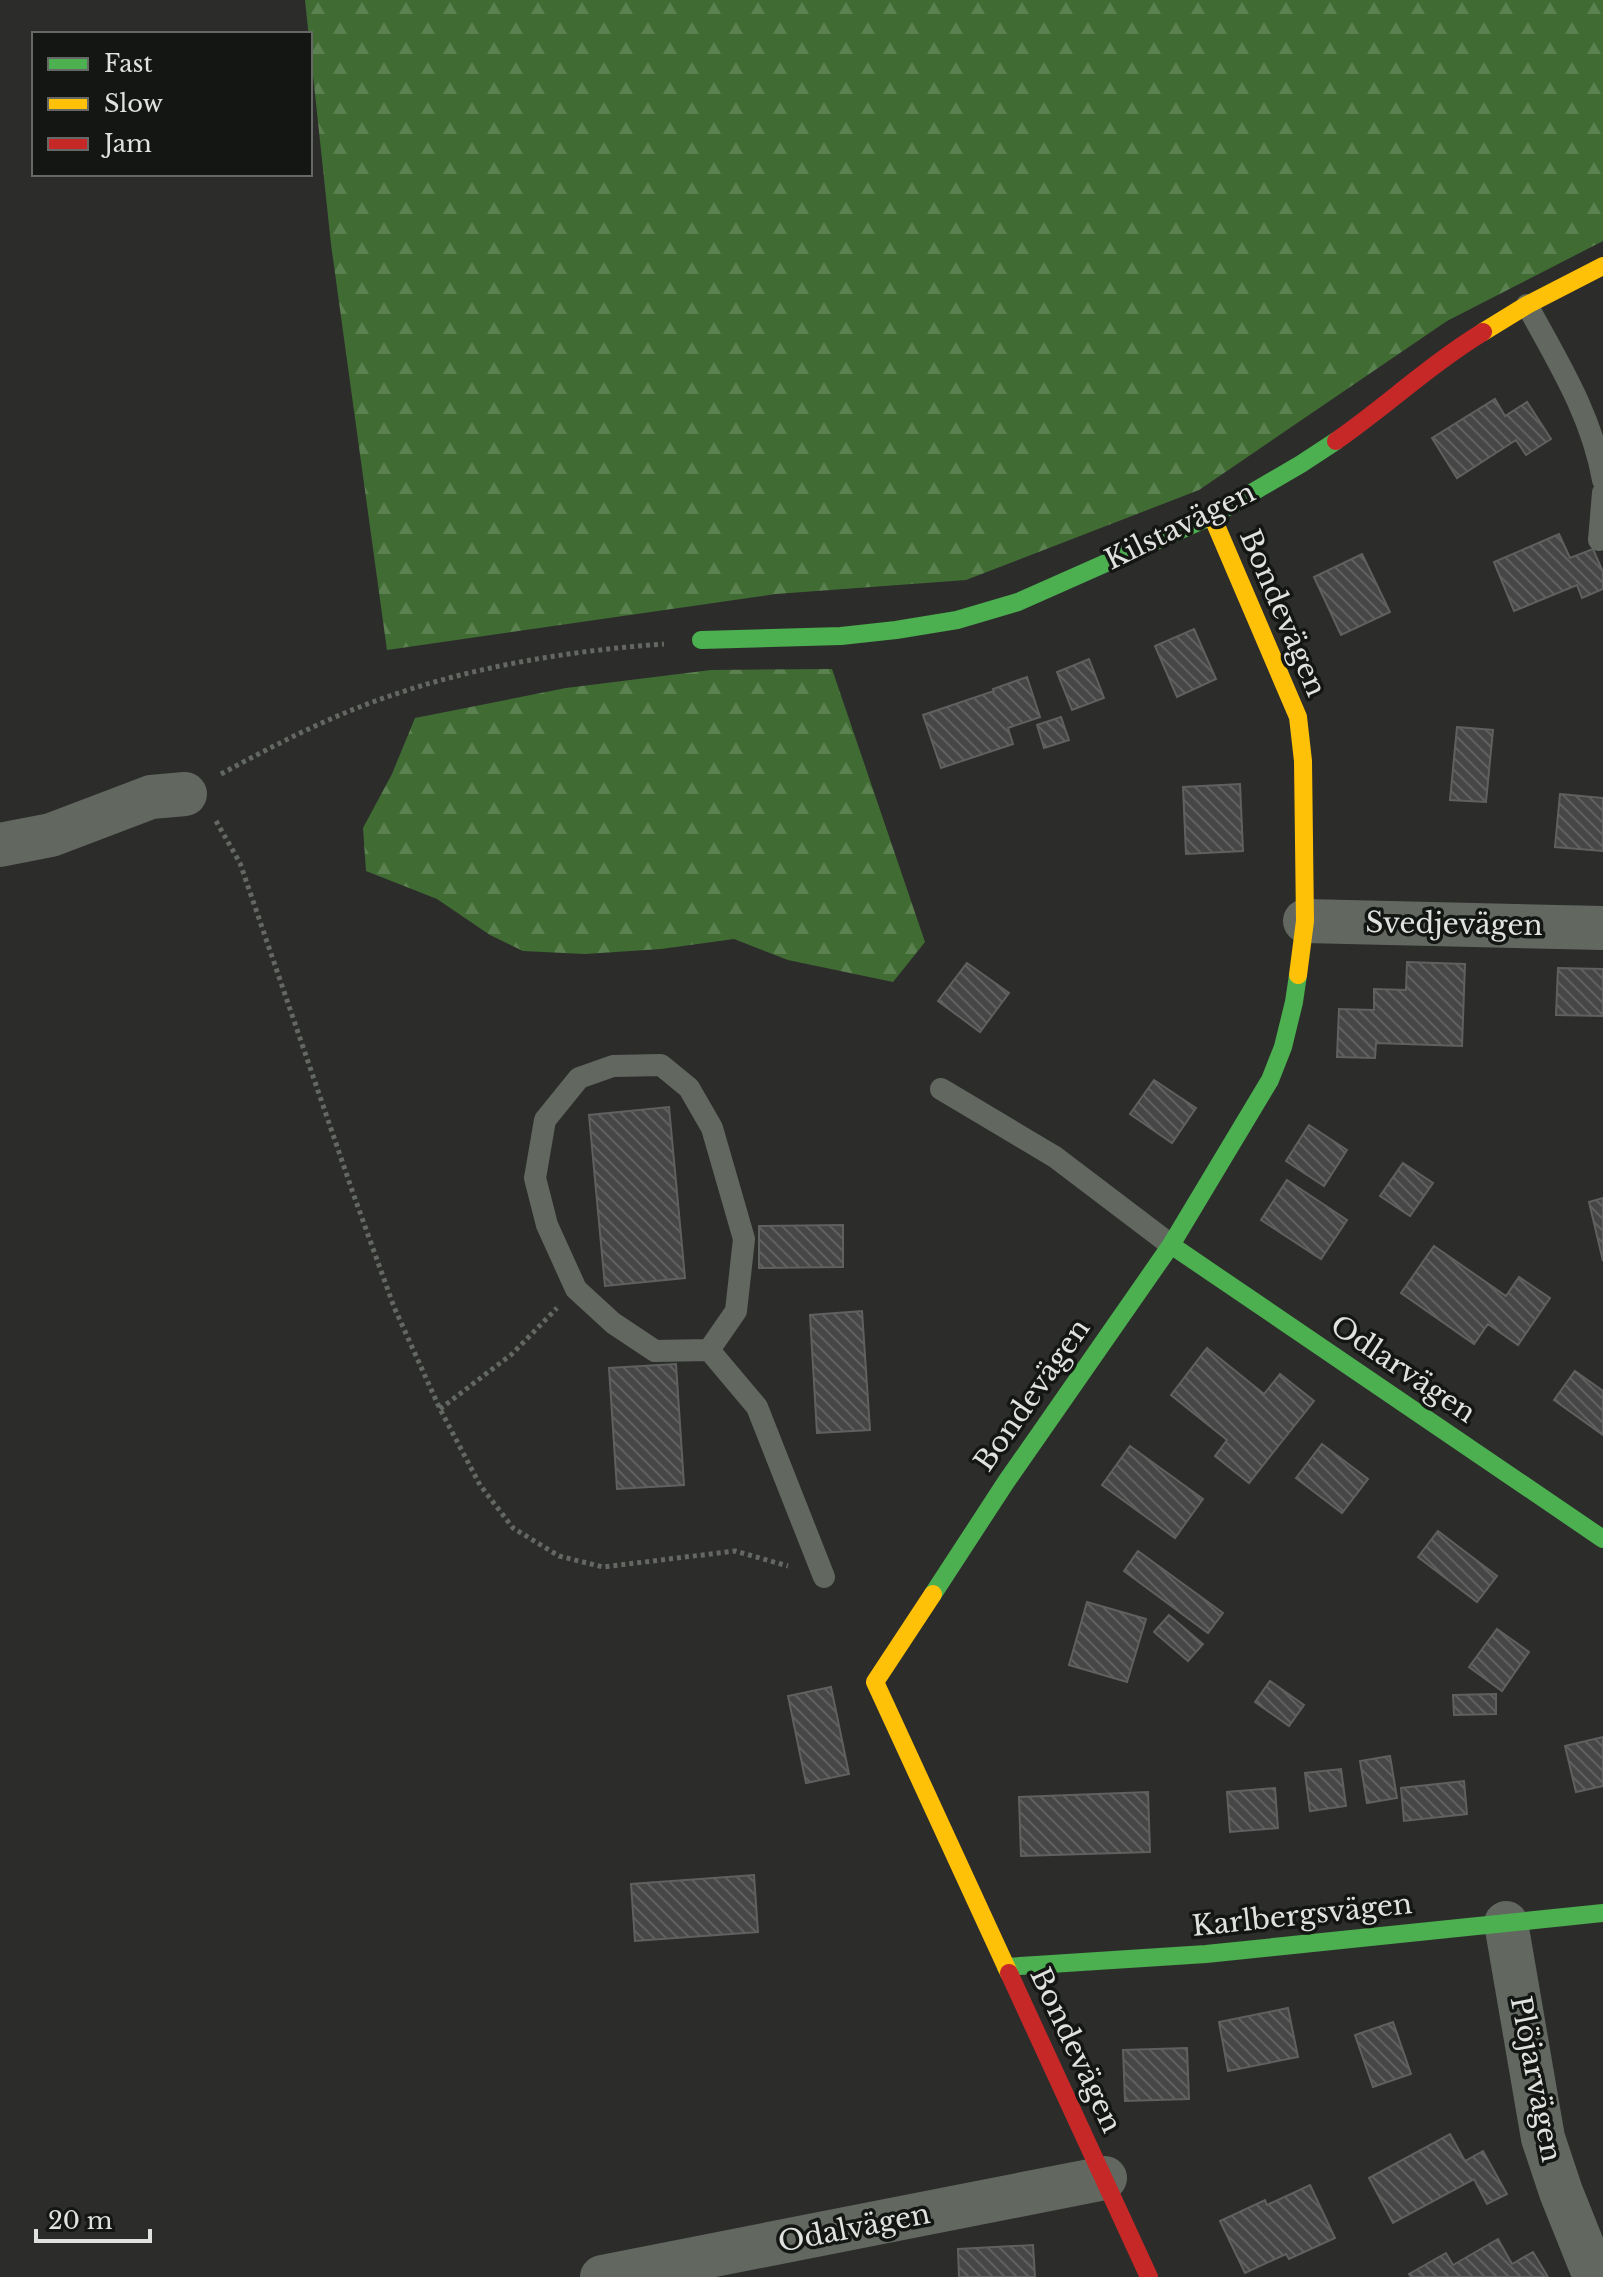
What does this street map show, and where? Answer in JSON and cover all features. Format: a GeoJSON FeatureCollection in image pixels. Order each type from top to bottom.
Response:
{"type":"FeatureCollection","features":[{"type":"Feature","properties":{"kind":"street","name":"Kilstavägen"},"geometry":{"type":"LineString","coordinates":[[701,640],[841,636],[896,630],[957,620],[1018,602],[1212,516],[1375,414],[1457,348],[1527,305],[1603,266]]}},
{"type":"Feature","properties":{"kind":"street","name":"Bondevägen"},"geometry":{"type":"LineString","coordinates":[[1149,2277],[875,1682],[1006,1482],[1171,1245],[1270,1080],[1283,1047],[1294,1002],[1305,921],[1303,761],[1298,717],[1212,516]]}},
{"type":"Feature","properties":{"kind":"street"},"geometry":{"type":"LineString","coordinates":[[0,845],[51,835],[151,797],[185,794]]}},
{"type":"Feature","properties":{"kind":"street","name":"Svedjevägen"},"geometry":{"type":"LineString","coordinates":[[1305,921],[1603,928]]}},
{"type":"Feature","properties":{"kind":"street","name":"Odlarvägen"},"geometry":{"type":"LineString","coordinates":[[1171,1245],[1603,1539]]}},
{"type":"Feature","properties":{"kind":"street","name":"Karlbergsvägen"},"geometry":{"type":"LineString","coordinates":[[1006,1967],[1206,1954],[1603,1913]]}},
{"type":"Feature","properties":{"kind":"street","name":"Plöjarvägen"},"geometry":{"type":"LineString","coordinates":[[1506,1923],[1543,2138],[1595,2277]]}},
{"type":"Feature","properties":{"kind":"street","name":"Odalvägen"},"geometry":{"type":"LineString","coordinates":[[627,2275],[1105,2178]]}},
{"type":"Feature","properties":{"kind":"lane"},"geometry":{"type":"LineString","coordinates":[[1527,305],[1579,400],[1598,452],[1603,480]]}},
{"type":"Feature","properties":{"kind":"lane"},"geometry":{"type":"LineString","coordinates":[[1599,540],[1603,493]]}},
{"type":"Feature","properties":{"kind":"lane"},"geometry":{"type":"LineString","coordinates":[[661,1065],[689,1088],[712,1128],[744,1239],[736,1311],[709,1350],[655,1351],[613,1323],[576,1289],[547,1225],[535,1178],[545,1120],[579,1078],[613,1066],[661,1065]]}},
{"type":"Feature","properties":{"kind":"lane"},"geometry":{"type":"LineString","coordinates":[[941,1089],[1055,1157],[1171,1245]]}},
{"type":"Feature","properties":{"kind":"lane"},"geometry":{"type":"LineString","coordinates":[[709,1350],[757,1407],[824,1577]]}},
{"type":"Feature","properties":{"kind":"path"},"geometry":{"type":"LineString","coordinates":[[701,640],[612,647],[491,667],[430,683],[369,703],[323,723],[185,794],[216,821],[240,863],[383,1278],[440,1409],[480,1485],[513,1528],[559,1556],[603,1567],[735,1551],[824,1577]]}},
{"type":"Feature","properties":{"kind":"path"},"geometry":{"type":"LineString","coordinates":[[440,1409],[512,1354],[576,1289]]}},
{"type":"Feature","properties":{"kind":"green space"},"geometry":{"type":"Polygon","coordinates":[[[305,0],[1603,0],[1603,241],[1447,321],[1199,490],[966,580],[776,594],[387,650],[331,244],[312,66],[312,32],[308,32],[305,0]]]}},
{"type":"Feature","properties":{"kind":"green space"},"geometry":{"type":"Polygon","coordinates":[[[832,669],[925,942],[893,982],[788,960],[734,939],[661,949],[585,954],[523,951],[490,935],[437,899],[366,871],[363,828],[392,774],[415,718],[566,688],[711,670],[832,669]]]}},
{"type":"Feature","properties":{"kind":"building"},"geometry":{"type":"Polygon","coordinates":[[[1495,399],[1505,416],[1527,402],[1551,439],[1526,455],[1516,440],[1457,478],[1432,438],[1495,399]]]}},
{"type":"Feature","properties":{"kind":"building"},"geometry":{"type":"Polygon","coordinates":[[[1559,534],[1570,558],[1593,549],[1603,572],[1603,589],[1582,598],[1577,585],[1514,611],[1494,562],[1559,534]]]}},
{"type":"Feature","properties":{"kind":"building"},"geometry":{"type":"Polygon","coordinates":[[[1362,554],[1390,612],[1341,635],[1314,577],[1362,554]]]}},
{"type":"Feature","properties":{"kind":"building"},"geometry":{"type":"Polygon","coordinates":[[[1194,629],[1216,679],[1177,697],[1155,646],[1194,629]]]}},
{"type":"Feature","properties":{"kind":"building"},"geometry":{"type":"Polygon","coordinates":[[[1089,659],[1104,698],[1072,710],[1057,672],[1089,659]]]}},
{"type":"Feature","properties":{"kind":"building"},"geometry":{"type":"Polygon","coordinates":[[[1027,677],[1040,717],[1008,728],[1013,744],[941,768],[923,715],[1027,677]]]}},
{"type":"Feature","properties":{"kind":"building"},"geometry":{"type":"Polygon","coordinates":[[[1061,717],[1069,740],[1044,748],[1037,725],[1061,717]]]}},
{"type":"Feature","properties":{"kind":"building"},"geometry":{"type":"Polygon","coordinates":[[[1457,727],[1493,730],[1486,802],[1450,800],[1457,727]]]}},
{"type":"Feature","properties":{"kind":"building"},"geometry":{"type":"Polygon","coordinates":[[[1240,784],[1243,851],[1186,854],[1183,787],[1240,784]]]}},
{"type":"Feature","properties":{"kind":"building"},"geometry":{"type":"Polygon","coordinates":[[[1560,794],[1603,798],[1603,851],[1555,847],[1560,794]]]}},
{"type":"Feature","properties":{"kind":"building"},"geometry":{"type":"Polygon","coordinates":[[[1407,962],[1465,964],[1462,1046],[1376,1043],[1375,1058],[1337,1057],[1339,1009],[1374,1010],[1374,989],[1406,990],[1407,962]]]}},
{"type":"Feature","properties":{"kind":"building"},"geometry":{"type":"Polygon","coordinates":[[[967,963],[1009,993],[980,1032],[938,1001],[967,963]]]}},
{"type":"Feature","properties":{"kind":"building"},"geometry":{"type":"Polygon","coordinates":[[[1558,968],[1603,969],[1603,1016],[1556,1015],[1558,968]]]}},
{"type":"Feature","properties":{"kind":"building"},"geometry":{"type":"Polygon","coordinates":[[[1154,1080],[1196,1108],[1172,1143],[1130,1114],[1154,1080]]]}},
{"type":"Feature","properties":{"kind":"building"},"geometry":{"type":"Polygon","coordinates":[[[669,1107],[685,1278],[605,1286],[589,1115],[669,1107]]]}},
{"type":"Feature","properties":{"kind":"building"},"geometry":{"type":"Polygon","coordinates":[[[1309,1125],[1347,1150],[1324,1186],[1286,1161],[1309,1125]]]}},
{"type":"Feature","properties":{"kind":"building"},"geometry":{"type":"Polygon","coordinates":[[[1403,1163],[1433,1183],[1410,1216],[1380,1196],[1403,1163]]]}},
{"type":"Feature","properties":{"kind":"building"},"geometry":{"type":"Polygon","coordinates":[[[1287,1180],[1347,1220],[1321,1259],[1261,1220],[1287,1180]]]}},
{"type":"Feature","properties":{"kind":"building"},"geometry":{"type":"Polygon","coordinates":[[[1603,1198],[1603,1261],[1589,1202],[1603,1198]]]}},
{"type":"Feature","properties":{"kind":"building"},"geometry":{"type":"Polygon","coordinates":[[[843,1225],[843,1267],[759,1268],[759,1226],[843,1225]]]}},
{"type":"Feature","properties":{"kind":"building"},"geometry":{"type":"Polygon","coordinates":[[[1434,1246],[1506,1296],[1519,1277],[1550,1298],[1518,1345],[1488,1324],[1474,1344],[1401,1293],[1434,1246]]]}},
{"type":"Feature","properties":{"kind":"building"},"geometry":{"type":"Polygon","coordinates":[[[862,1311],[870,1430],[817,1433],[810,1315],[862,1311]]]}},
{"type":"Feature","properties":{"kind":"building"},"geometry":{"type":"Polygon","coordinates":[[[1207,1348],[1264,1394],[1280,1374],[1314,1401],[1249,1483],[1215,1456],[1227,1440],[1171,1395],[1207,1348]]]}},
{"type":"Feature","properties":{"kind":"building"},"geometry":{"type":"Polygon","coordinates":[[[676,1364],[684,1485],[617,1489],[609,1368],[676,1364]]]}},
{"type":"Feature","properties":{"kind":"building"},"geometry":{"type":"Polygon","coordinates":[[[1575,1371],[1603,1391],[1603,1435],[1554,1400],[1575,1371]]]}},
{"type":"Feature","properties":{"kind":"building"},"geometry":{"type":"Polygon","coordinates":[[[1322,1444],[1368,1479],[1342,1513],[1296,1478],[1322,1444]]]}},
{"type":"Feature","properties":{"kind":"building"},"geometry":{"type":"Polygon","coordinates":[[[1130,1446],[1203,1499],[1175,1538],[1102,1485],[1130,1446]]]}},
{"type":"Feature","properties":{"kind":"building"},"geometry":{"type":"Polygon","coordinates":[[[1438,1531],[1497,1576],[1477,1602],[1418,1557],[1438,1531]]]}},
{"type":"Feature","properties":{"kind":"building"},"geometry":{"type":"Polygon","coordinates":[[[1138,1551],[1223,1613],[1208,1633],[1124,1571],[1138,1551]]]}},
{"type":"Feature","properties":{"kind":"building"},"geometry":{"type":"Polygon","coordinates":[[[1087,1602],[1146,1619],[1127,1682],[1069,1665],[1087,1602]]]}},
{"type":"Feature","properties":{"kind":"building"},"geometry":{"type":"Polygon","coordinates":[[[1169,1615],[1203,1644],[1188,1661],[1154,1632],[1169,1615]]]}},
{"type":"Feature","properties":{"kind":"building"},"geometry":{"type":"Polygon","coordinates":[[[1497,1629],[1529,1652],[1502,1691],[1469,1667],[1497,1629]]]}},
{"type":"Feature","properties":{"kind":"building"},"geometry":{"type":"Polygon","coordinates":[[[1270,1681],[1304,1705],[1289,1726],[1255,1702],[1270,1681]]]}},
{"type":"Feature","properties":{"kind":"building"},"geometry":{"type":"Polygon","coordinates":[[[831,1687],[849,1774],[806,1783],[788,1696],[831,1687]]]}},
{"type":"Feature","properties":{"kind":"building"},"geometry":{"type":"Polygon","coordinates":[[[1496,1694],[1496,1714],[1454,1715],[1453,1695],[1496,1694]]]}},
{"type":"Feature","properties":{"kind":"building"},"geometry":{"type":"Polygon","coordinates":[[[1603,1737],[1603,1786],[1576,1792],[1565,1746],[1603,1737]]]}},
{"type":"Feature","properties":{"kind":"building"},"geometry":{"type":"Polygon","coordinates":[[[1390,1756],[1397,1798],[1367,1803],[1360,1761],[1390,1756]]]}},
{"type":"Feature","properties":{"kind":"building"},"geometry":{"type":"Polygon","coordinates":[[[1341,1769],[1346,1806],[1310,1811],[1305,1773],[1341,1769]]]}},
{"type":"Feature","properties":{"kind":"building"},"geometry":{"type":"Polygon","coordinates":[[[1464,1781],[1467,1814],[1404,1821],[1401,1788],[1464,1781]]]}},
{"type":"Feature","properties":{"kind":"building"},"geometry":{"type":"Polygon","coordinates":[[[1275,1788],[1278,1828],[1230,1832],[1227,1792],[1275,1788]]]}},
{"type":"Feature","properties":{"kind":"building"},"geometry":{"type":"Polygon","coordinates":[[[1148,1792],[1150,1852],[1021,1856],[1019,1797],[1148,1792]]]}},
{"type":"Feature","properties":{"kind":"building"},"geometry":{"type":"Polygon","coordinates":[[[754,1875],[758,1932],[635,1941],[631,1884],[754,1875]]]}},
{"type":"Feature","properties":{"kind":"building"},"geometry":{"type":"Polygon","coordinates":[[[1288,2008],[1298,2057],[1228,2071],[1219,2022],[1288,2008]]]}},
{"type":"Feature","properties":{"kind":"building"},"geometry":{"type":"Polygon","coordinates":[[[1393,2022],[1411,2074],[1373,2087],[1355,2035],[1393,2022]]]}},
{"type":"Feature","properties":{"kind":"building"},"geometry":{"type":"Polygon","coordinates":[[[1187,2048],[1189,2099],[1125,2101],[1123,2050],[1187,2048]]]}},
{"type":"Feature","properties":{"kind":"building"},"geometry":{"type":"Polygon","coordinates":[[[1450,2134],[1465,2161],[1483,2151],[1507,2194],[1487,2204],[1474,2179],[1393,2223],[1369,2178],[1450,2134]]]}},
{"type":"Feature","properties":{"kind":"building"},"geometry":{"type":"Polygon","coordinates":[[[1310,2185],[1335,2238],[1289,2259],[1286,2254],[1245,2273],[1220,2221],[1265,2200],[1267,2205],[1310,2185]]]}},
{"type":"Feature","properties":{"kind":"building"},"geometry":{"type":"Polygon","coordinates":[[[1498,2239],[1512,2264],[1533,2252],[1548,2277],[1411,2277],[1409,2274],[1446,2253],[1453,2265],[1498,2239]]]}},
{"type":"Feature","properties":{"kind":"building"},"geometry":{"type":"Polygon","coordinates":[[[1033,2245],[1035,2277],[959,2277],[958,2249],[1033,2245]]]}},
{"type":"Feature","properties":{"kind":"traffic: fast"},"geometry":{"type":"LineString","coordinates":[[701,640],[841,636],[896,630],[957,620],[1018,602],[1212,516],[1336,441]]}},
{"type":"Feature","properties":{"kind":"traffic: fast"},"geometry":{"type":"LineString","coordinates":[[933,1594],[1006,1482],[1171,1245],[1270,1080],[1283,1047],[1298,975]]}},
{"type":"Feature","properties":{"kind":"traffic: fast"},"geometry":{"type":"LineString","coordinates":[[1171,1245],[1603,1539]]}},
{"type":"Feature","properties":{"kind":"traffic: fast"},"geometry":{"type":"LineString","coordinates":[[1006,1967],[1206,1954],[1603,1913]]}},
{"type":"Feature","properties":{"kind":"traffic: slow"},"geometry":{"type":"LineString","coordinates":[[1483,332],[1527,305],[1603,266]]}},
{"type":"Feature","properties":{"kind":"traffic: slow"},"geometry":{"type":"LineString","coordinates":[[1212,516],[1298,717],[1303,761],[1305,921],[1298,975]]}},
{"type":"Feature","properties":{"kind":"traffic: slow"},"geometry":{"type":"LineString","coordinates":[[933,1594],[875,1682],[1009,1973]]}},
{"type":"Feature","properties":{"kind":"traffic: jam"},"geometry":{"type":"LineString","coordinates":[[1336,441],[1483,332]]}},
{"type":"Feature","properties":{"kind":"traffic: jam"},"geometry":{"type":"LineString","coordinates":[[1009,1973],[1149,2277]]}}]}
